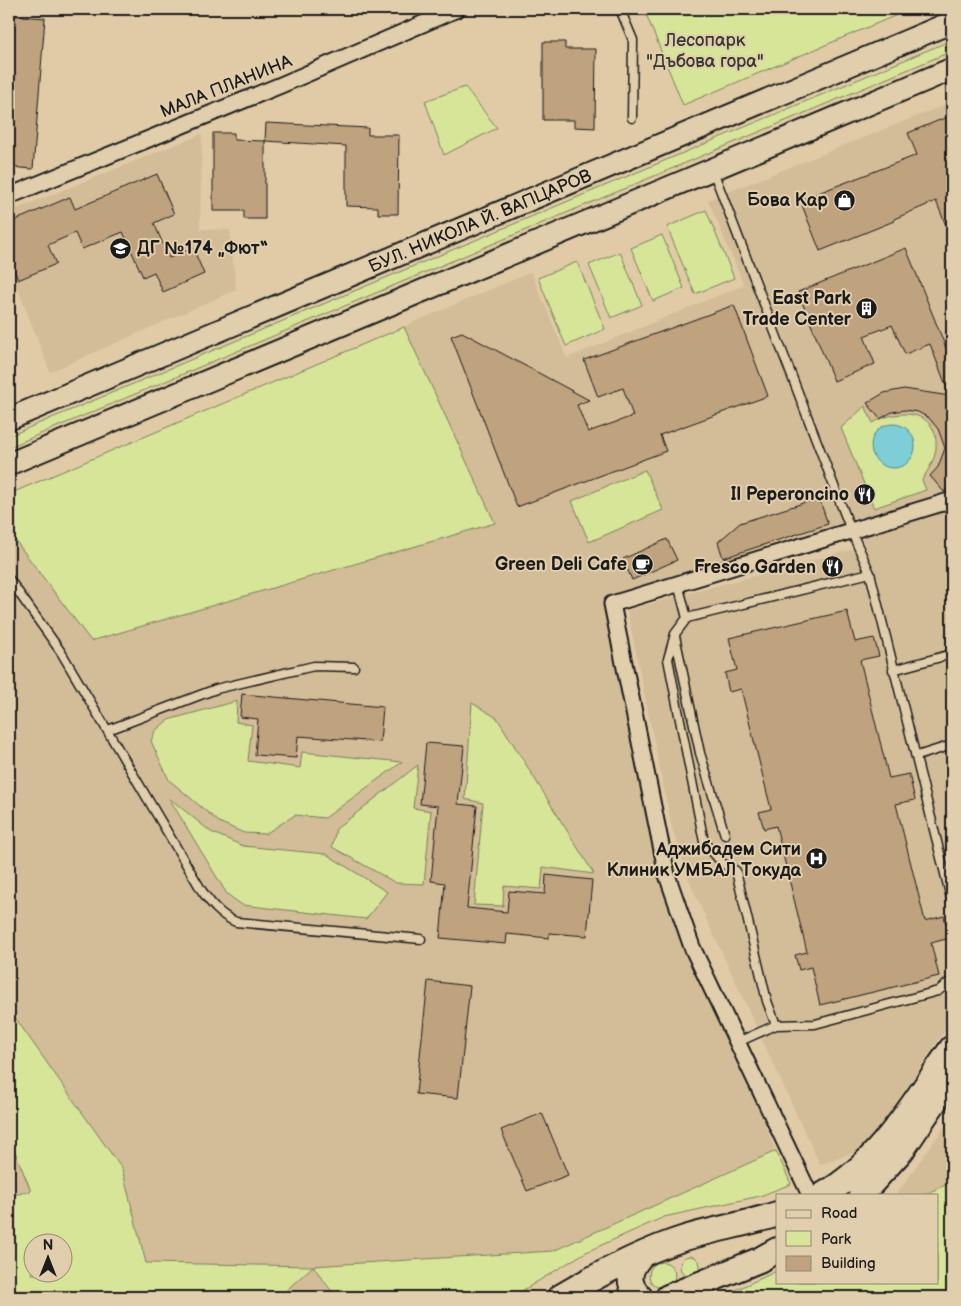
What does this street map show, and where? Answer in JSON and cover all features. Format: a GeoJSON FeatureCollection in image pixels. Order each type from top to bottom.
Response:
{"type":"FeatureCollection","features":[{"type":"Feature","properties":{"kind":"main road","name":"БУЛ. НИКОЛА Й. ВАПЦАРОВ"},"geometry":{"type":"LineString","coordinates":[[9,419],[952,22]]}},
{"type":"Feature","properties":{"kind":"main road"},"geometry":{"type":"LineString","coordinates":[[9,464],[712,170],[947,74]]}},
{"type":"Feature","properties":{"kind":"main road"},"geometry":{"type":"LineString","coordinates":[[825,1194],[849,1178],[875,1155],[952,1048]]}},
{"type":"Feature","properties":{"kind":"main road"},"geometry":{"type":"LineString","coordinates":[[862,1194],[902,1150],[952,1076]]}},
{"type":"Feature","properties":{"kind":"main road"},"geometry":{"type":"LineString","coordinates":[[560,1297],[587,1281],[640,1256],[684,1239],[776,1214]]}},
{"type":"Feature","properties":{"kind":"main road"},"geometry":{"type":"LineString","coordinates":[[682,1295],[768,1255],[769,1236],[764,1229],[755,1224],[746,1223]]}},
{"type":"Feature","properties":{"kind":"main road"},"geometry":{"type":"LineString","coordinates":[[640,1256],[632,1265],[630,1274],[633,1288],[640,1297]]}},
{"type":"Feature","properties":{"kind":"street","name":"МАЛА ПЛАНИНА"},"geometry":{"type":"LineString","coordinates":[[9,196],[281,85],[457,9]]}},
{"type":"Feature","properties":{"kind":"street"},"geometry":{"type":"LineString","coordinates":[[810,1194],[692,947],[667,875],[612,604],[952,500]]}},
{"type":"Feature","properties":{"kind":"lane"},"geometry":{"type":"LineString","coordinates":[[620,9],[632,40],[632,118]]}},
{"type":"Feature","properties":{"kind":"lane"},"geometry":{"type":"LineString","coordinates":[[712,170],[870,574],[893,670],[951,886],[952,902]]}},
{"type":"Feature","properties":{"kind":"lane"},"geometry":{"type":"LineString","coordinates":[[776,1025],[767,1001],[736,870],[722,863],[704,842],[668,659],[675,634],[687,618],[870,574]]}},
{"type":"Feature","properties":{"kind":"lane"},"geometry":{"type":"LineString","coordinates":[[9,579],[61,652],[202,891],[213,907],[224,917],[236,922],[421,939]]}},
{"type":"Feature","properties":{"kind":"lane"},"geometry":{"type":"LineString","coordinates":[[678,584],[687,618]]}},
{"type":"Feature","properties":{"kind":"lane"},"geometry":{"type":"LineString","coordinates":[[675,634],[700,753],[725,835]]}},
{"type":"Feature","properties":{"kind":"lane"},"geometry":{"type":"LineString","coordinates":[[893,670],[952,654]]}},
{"type":"Feature","properties":{"kind":"lane"},"geometry":{"type":"LineString","coordinates":[[108,730],[216,689],[314,666],[354,667]]}},
{"type":"Feature","properties":{"kind":"lane"},"geometry":{"type":"LineString","coordinates":[[917,756],[952,745]]}},
{"type":"Feature","properties":{"kind":"lane"},"geometry":{"type":"LineString","coordinates":[[738,1042],[776,1025],[815,1024],[938,991],[952,980]]}},
{"type":"Feature","properties":{"kind":"shaded area"},"geometry":{"type":"Polygon","coordinates":[[[952,102],[952,1020],[866,1148],[820,1165],[693,890],[672,828],[627,610],[865,546],[857,521],[609,597],[669,891],[698,967],[776,1151],[553,1251],[313,1266],[336,1297],[279,1297],[312,1266],[102,1262],[72,1273],[72,1234],[22,1234],[22,1284],[44,1284],[9,1297],[9,495],[531,272],[567,358],[744,285],[708,200],[952,102]]]}},
{"type":"Feature","properties":{"kind":"shaded area","name":"ДГ №174 „Фют“"},"geometry":{"type":"Polygon","coordinates":[[[202,134],[200,229],[230,230],[236,290],[50,372],[9,266],[9,212],[202,134]]]}},
{"type":"Feature","properties":{"kind":"shaded area"},"geometry":{"type":"Polygon","coordinates":[[[952,1116],[952,1182],[925,1194],[897,1194],[952,1116]]]}},
{"type":"Feature","properties":{"kind":"green space","name":"Лесопарк \"Дъбова гора\""},"geometry":{"type":"Polygon","coordinates":[[[644,9],[911,9],[683,105],[644,9]]]}},
{"type":"Feature","properties":{"kind":"green space"},"geometry":{"type":"Polygon","coordinates":[[[952,40],[952,51],[9,447],[9,436],[952,40]]]}},
{"type":"Feature","properties":{"kind":"green space"},"geometry":{"type":"Polygon","coordinates":[[[465,87],[497,128],[444,155],[425,101],[465,87]]]}},
{"type":"Feature","properties":{"kind":"green space"},"geometry":{"type":"Polygon","coordinates":[[[706,210],[734,278],[695,294],[667,227],[706,210]]]}},
{"type":"Feature","properties":{"kind":"green space"},"geometry":{"type":"Polygon","coordinates":[[[662,235],[684,288],[653,301],[631,248],[662,235]]]}},
{"type":"Feature","properties":{"kind":"green space"},"geometry":{"type":"Polygon","coordinates":[[[620,252],[642,305],[611,318],[589,265],[620,252]]]}},
{"type":"Feature","properties":{"kind":"green space"},"geometry":{"type":"Polygon","coordinates":[[[577,262],[605,329],[566,346],[538,278],[577,262]]]}},
{"type":"Feature","properties":{"kind":"green space"},"geometry":{"type":"Polygon","coordinates":[[[404,327],[495,523],[91,641],[9,532],[9,494],[404,327]]]}},
{"type":"Feature","properties":{"kind":"green space"},"geometry":{"type":"Polygon","coordinates":[[[865,406],[873,423],[883,418],[905,414],[915,415],[924,419],[931,426],[935,435],[936,448],[933,461],[922,480],[926,490],[874,508],[841,428],[865,406]]]}},
{"type":"Feature","properties":{"kind":"green space"},"geometry":{"type":"Polygon","coordinates":[[[645,470],[663,510],[589,542],[572,501],[645,470]]]}},
{"type":"Feature","properties":{"kind":"green space"},"geometry":{"type":"Polygon","coordinates":[[[237,701],[236,722],[252,725],[248,761],[300,768],[302,752],[402,762],[325,818],[295,815],[265,834],[244,833],[219,822],[169,780],[151,741],[155,731],[168,720],[237,701]]]}},
{"type":"Feature","properties":{"kind":"green space"},"geometry":{"type":"Polygon","coordinates":[[[472,703],[497,718],[594,874],[543,867],[541,889],[504,886],[503,906],[474,905],[483,803],[465,799],[472,703]]]}},
{"type":"Feature","properties":{"kind":"green space"},"geometry":{"type":"Polygon","coordinates":[[[418,765],[413,808],[431,811],[424,884],[396,883],[332,847],[336,829],[418,765]]]}},
{"type":"Feature","properties":{"kind":"green space"},"geometry":{"type":"Polygon","coordinates":[[[169,798],[211,832],[243,846],[326,854],[387,892],[366,919],[242,905],[227,894],[169,798]]]}},
{"type":"Feature","properties":{"kind":"green space"},"geometry":{"type":"Polygon","coordinates":[[[9,1009],[122,1169],[146,1263],[313,1266],[279,1297],[9,1297],[9,1196],[31,1191],[15,1152],[9,1150],[9,1009]]]}},
{"type":"Feature","properties":{"kind":"green space"},"geometry":{"type":"Polygon","coordinates":[[[776,1151],[791,1184],[760,1196],[664,1217],[586,1252],[512,1297],[336,1297],[313,1266],[553,1251],[776,1151]]]}},
{"type":"Feature","properties":{"kind":"green space"},"geometry":{"type":"Polygon","coordinates":[[[952,1182],[952,1297],[720,1297],[776,1271],[776,1284],[938,1284],[938,1194],[925,1194],[952,1182]]]}},
{"type":"Feature","properties":{"kind":"green space"},"geometry":{"type":"Polygon","coordinates":[[[690,1256],[697,1259],[700,1266],[697,1273],[690,1276],[683,1273],[680,1266],[683,1259],[690,1256]]]}},
{"type":"Feature","properties":{"kind":"green space"},"geometry":{"type":"Polygon","coordinates":[[[662,1262],[671,1266],[675,1275],[671,1284],[662,1288],[653,1284],[649,1275],[653,1266],[662,1262]]]}},
{"type":"Feature","properties":{"kind":"water"},"geometry":{"type":"Polygon","coordinates":[[[889,424],[897,424],[909,430],[915,446],[909,462],[897,468],[889,468],[877,462],[871,450],[871,442],[877,430],[889,424]]]}},
{"type":"Feature","properties":{"kind":"building"},"geometry":{"type":"Polygon","coordinates":[[[9,15],[45,18],[33,169],[9,167],[9,15]]]}},
{"type":"Feature","properties":{"kind":"building"},"geometry":{"type":"Polygon","coordinates":[[[543,42],[565,42],[565,49],[596,49],[595,128],[574,127],[574,120],[543,120],[543,42]]]}},
{"type":"Feature","properties":{"kind":"building"},"geometry":{"type":"Polygon","coordinates":[[[952,115],[952,240],[936,201],[894,219],[894,221],[820,251],[800,200],[917,155],[908,133],[952,115]]]}},
{"type":"Feature","properties":{"kind":"building"},"geometry":{"type":"Polygon","coordinates":[[[266,123],[368,128],[368,135],[399,135],[398,214],[378,214],[378,207],[346,206],[346,146],[265,141],[266,123]]]}},
{"type":"Feature","properties":{"kind":"building"},"geometry":{"type":"Polygon","coordinates":[[[213,133],[234,133],[234,140],[265,141],[265,219],[244,219],[244,211],[213,211],[213,133]]]}},
{"type":"Feature","properties":{"kind":"building"},"geometry":{"type":"Polygon","coordinates":[[[157,174],[174,214],[154,223],[169,258],[193,248],[204,274],[163,292],[154,272],[143,277],[123,232],[82,249],[75,233],[48,245],[56,264],[18,280],[9,258],[9,223],[70,197],[75,209],[157,174]]]}},
{"type":"Feature","properties":{"kind":"building","name":"East Park Trade Center"},"geometry":{"type":"Polygon","coordinates":[[[906,248],[952,363],[952,482],[944,492],[930,476],[938,467],[945,448],[938,429],[929,418],[918,412],[905,410],[892,412],[880,419],[867,403],[884,393],[904,389],[950,396],[930,344],[905,354],[892,325],[864,336],[875,364],[834,381],[798,292],[906,248]]]}},
{"type":"Feature","properties":{"kind":"building"},"geometry":{"type":"Polygon","coordinates":[[[734,305],[768,396],[660,435],[666,451],[517,507],[451,336],[462,332],[589,400],[577,405],[588,432],[633,416],[623,388],[598,397],[584,360],[734,305]]]}},
{"type":"Feature","properties":{"kind":"building"},"geometry":{"type":"Polygon","coordinates":[[[819,498],[828,524],[723,558],[718,542],[740,523],[819,498]]]}},
{"type":"Feature","properties":{"kind":"building"},"geometry":{"type":"Polygon","coordinates":[[[667,539],[677,560],[632,580],[623,559],[667,539]]]}},
{"type":"Feature","properties":{"kind":"building"},"geometry":{"type":"Polygon","coordinates":[[[847,611],[855,642],[874,638],[879,656],[860,660],[889,778],[909,774],[915,800],[896,804],[925,921],[944,916],[950,938],[931,943],[939,976],[820,1005],[811,967],[799,970],[795,955],[807,952],[776,826],[764,829],[759,812],[771,809],[741,689],[729,692],[725,673],[737,670],[729,638],[847,611]]]}},
{"type":"Feature","properties":{"kind":"building"},"geometry":{"type":"Polygon","coordinates":[[[242,694],[383,707],[380,742],[298,736],[296,758],[255,755],[258,719],[240,717],[242,694]]]}},
{"type":"Feature","properties":{"kind":"building"},"geometry":{"type":"Polygon","coordinates":[[[426,743],[464,746],[458,804],[477,806],[467,908],[507,912],[509,891],[545,894],[546,875],[592,880],[587,936],[549,933],[549,938],[507,934],[506,944],[440,938],[445,883],[431,881],[438,806],[420,804],[426,743]]]}},
{"type":"Feature","properties":{"kind":"building"},"geometry":{"type":"Polygon","coordinates":[[[428,981],[470,986],[458,1098],[416,1094],[428,981]]]}},
{"type":"Feature","properties":{"kind":"building"},"geometry":{"type":"Polygon","coordinates":[[[542,1113],[568,1175],[527,1191],[501,1130],[542,1113]]]}},
{"type":"Feature","properties":{"kind":"place","name":"Бова Кар"},"geometry":{"type":"Point","coordinates":[844,200]}},
{"type":"Feature","properties":{"kind":"place","name":"ДГ №174 „Фют“"},"geometry":{"type":"Point","coordinates":[121,248]}},
{"type":"Feature","properties":{"kind":"place","name":"East Park Trade Center"},"geometry":{"type":"Point","coordinates":[867,308]}},
{"type":"Feature","properties":{"kind":"place","name":"Il Peperoncino"},"geometry":{"type":"Point","coordinates":[865,494]}},
{"type":"Feature","properties":{"kind":"place","name":"Green Deli Cafe"},"geometry":{"type":"Point","coordinates":[643,564]}},
{"type":"Feature","properties":{"kind":"place","name":"Fresco Garden"},"geometry":{"type":"Point","coordinates":[832,567]}},
{"type":"Feature","properties":{"kind":"place","name":"Аджибадем Сити Клиник УМБАЛ Токуда"},"geometry":{"type":"Point","coordinates":[817,859]}}]}
